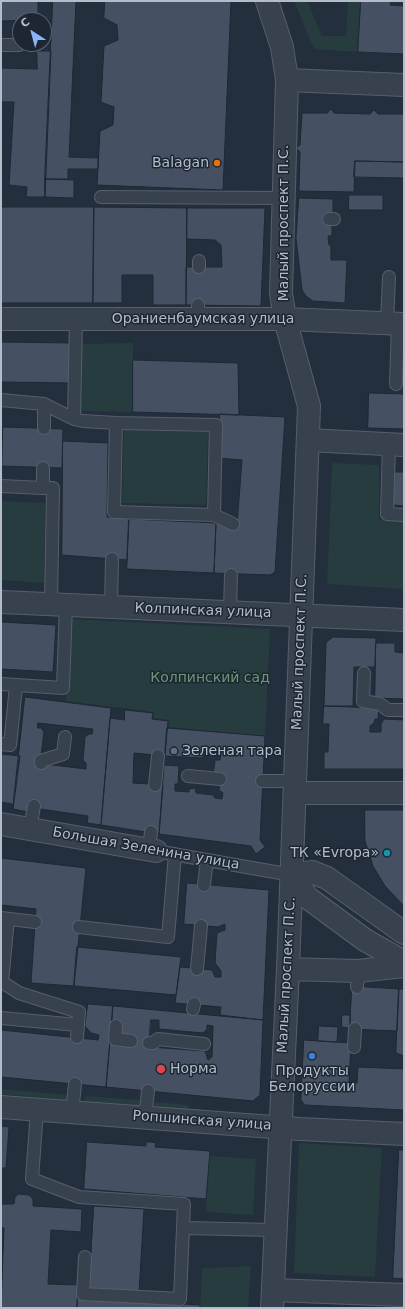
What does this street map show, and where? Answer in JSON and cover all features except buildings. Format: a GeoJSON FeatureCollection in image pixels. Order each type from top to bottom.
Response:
{"type":"FeatureCollection","features":[{"type":"Feature","properties":{"kind":"street","name":"Малый проспект П.С."},"geometry":{"type":"LineString","coordinates":[[267,1],[282,47],[287,80],[286,211],[281,293],[285,320],[309,406],[292,875],[273,1299]]}},
{"type":"Feature","properties":{"kind":"street"},"geometry":{"type":"LineString","coordinates":[[287,80],[404,85]]}},
{"type":"Feature","properties":{"kind":"street","name":"Ораниенбаумская улица"},"geometry":{"type":"LineString","coordinates":[[1,319],[76,319],[198,312],[285,320],[396,323]]}},
{"type":"Feature","properties":{"kind":"street"},"geometry":{"type":"LineString","coordinates":[[308,440],[396,444]]}},
{"type":"Feature","properties":{"kind":"street","name":"Колпинская улица"},"geometry":{"type":"LineString","coordinates":[[1,602],[404,620]]}},
{"type":"Feature","properties":{"kind":"street"},"geometry":{"type":"LineString","coordinates":[[295,787],[404,793]]}},
{"type":"Feature","properties":{"kind":"street","name":"Большая Зеленина улица"},"geometry":{"type":"LineString","coordinates":[[1,824],[158,847]]}},
{"type":"Feature","properties":{"kind":"street"},"geometry":{"type":"LineString","coordinates":[[404,933],[327,878],[312,872],[292,875],[308,898],[365,940],[404,962]]}},
{"type":"Feature","properties":{"kind":"street"},"geometry":{"type":"LineString","coordinates":[[288,969],[357,979],[404,966]]}},
{"type":"Feature","properties":{"kind":"street","name":"Ропшинская улица"},"geometry":{"type":"LineString","coordinates":[[1,1107],[145,1118],[404,1134]]}},
{"type":"Feature","properties":{"kind":"street"},"geometry":{"type":"LineString","coordinates":[[273,1299],[366,1300],[404,1295]]}},
{"type":"Feature","properties":{"kind":"lane"},"geometry":{"type":"LineString","coordinates":[[1,45],[12,45]]}},
{"type":"Feature","properties":{"kind":"lane"},"geometry":{"type":"LineString","coordinates":[[101,197],[286,211]]}},
{"type":"Feature","properties":{"kind":"lane"},"geometry":{"type":"LineString","coordinates":[[389,277],[396,323],[396,384]]}},
{"type":"Feature","properties":{"kind":"lane"},"geometry":{"type":"LineString","coordinates":[[74,419],[76,319]]}},
{"type":"Feature","properties":{"kind":"lane"},"geometry":{"type":"LineString","coordinates":[[1,400],[44,404],[74,419],[84,422],[216,425],[214,515]]}},
{"type":"Feature","properties":{"kind":"lane"},"geometry":{"type":"LineString","coordinates":[[44,404],[44,428]]}},
{"type":"Feature","properties":{"kind":"lane"},"geometry":{"type":"LineString","coordinates":[[116,423],[114,515],[214,515],[233,524]]}},
{"type":"Feature","properties":{"kind":"lane"},"geometry":{"type":"LineString","coordinates":[[396,444],[387,514],[404,515]]}},
{"type":"Feature","properties":{"kind":"lane"},"geometry":{"type":"LineString","coordinates":[[42,488],[43,468]]}},
{"type":"Feature","properties":{"kind":"lane"},"geometry":{"type":"LineString","coordinates":[[1,486],[53,488],[63,688],[1,684]]}},
{"type":"Feature","properties":{"kind":"lane"},"geometry":{"type":"LineString","coordinates":[[111,607],[112,559]]}},
{"type":"Feature","properties":{"kind":"lane"},"geometry":{"type":"LineString","coordinates":[[230,612],[231,575]]}},
{"type":"Feature","properties":{"kind":"lane"},"geometry":{"type":"LineString","coordinates":[[364,673],[363,701],[380,704],[388,710],[404,710]]}},
{"type":"Feature","properties":{"kind":"lane"},"geometry":{"type":"LineString","coordinates":[[1,744],[10,745],[16,686]]}},
{"type":"Feature","properties":{"kind":"lane"},"geometry":{"type":"LineString","coordinates":[[41,764],[41,761],[63,754],[65,737]]}},
{"type":"Feature","properties":{"kind":"lane"},"geometry":{"type":"LineString","coordinates":[[155,785],[158,756]]}},
{"type":"Feature","properties":{"kind":"lane"},"geometry":{"type":"LineString","coordinates":[[188,776],[220,779]]}},
{"type":"Feature","properties":{"kind":"lane"},"geometry":{"type":"LineString","coordinates":[[262,781],[295,787]]}},
{"type":"Feature","properties":{"kind":"lane"},"geometry":{"type":"LineString","coordinates":[[30,828],[34,806]]}},
{"type":"Feature","properties":{"kind":"lane"},"geometry":{"type":"LineString","coordinates":[[79,927],[168,937],[158,847]]}},
{"type":"Feature","properties":{"kind":"lane","name":"Большая Зеленина улица"},"geometry":{"type":"LineString","coordinates":[[158,847],[207,860],[292,875]]}},
{"type":"Feature","properties":{"kind":"lane"},"geometry":{"type":"LineString","coordinates":[[204,885],[207,860]]}},
{"type":"Feature","properties":{"kind":"lane"},"geometry":{"type":"LineString","coordinates":[[35,922],[4,919],[2,982],[19,993],[79,1012],[77,1037]]}},
{"type":"Feature","properties":{"kind":"lane"},"geometry":{"type":"LineString","coordinates":[[197,969],[201,926]]}},
{"type":"Feature","properties":{"kind":"lane"},"geometry":{"type":"LineString","coordinates":[[1,1018],[78,1025]]}},
{"type":"Feature","properties":{"kind":"lane"},"geometry":{"type":"LineString","coordinates":[[116,1026],[115,1039],[131,1041]]}},
{"type":"Feature","properties":{"kind":"lane"},"geometry":{"type":"LineString","coordinates":[[354,1047],[355,1029]]}},
{"type":"Feature","properties":{"kind":"lane"},"geometry":{"type":"LineString","coordinates":[[152,1044],[158,1039],[204,1044]]}},
{"type":"Feature","properties":{"kind":"lane"},"geometry":{"type":"LineString","coordinates":[[72,1112],[75,1084]]}},
{"type":"Feature","properties":{"kind":"lane"},"geometry":{"type":"LineString","coordinates":[[145,1118],[148,1091]]}},
{"type":"Feature","properties":{"kind":"lane"},"geometry":{"type":"LineString","coordinates":[[37,1110],[32,1179],[79,1197],[184,1204],[180,1299],[83,1294],[85,1257]]}},
{"type":"Feature","properties":{"kind":"lane"},"geometry":{"type":"LineString","coordinates":[[183,1228],[275,1230]]}},
{"type":"Feature","properties":{"kind":"green space"},"geometry":{"type":"Polygon","coordinates":[[[294,1],[307,1],[322,36],[346,36],[348,1],[361,1],[358,52],[314,49],[294,1]]]}},
{"type":"Feature","properties":{"kind":"green space"},"geometry":{"type":"Polygon","coordinates":[[[133,343],[133,412],[79,411],[81,344],[133,343]]]}},
{"type":"Feature","properties":{"kind":"green space"},"geometry":{"type":"Polygon","coordinates":[[[124,430],[208,432],[206,505],[122,503],[124,430]]]}},
{"type":"Feature","properties":{"kind":"green space"},"geometry":{"type":"Polygon","coordinates":[[[332,463],[379,465],[379,520],[404,521],[404,589],[327,584],[332,463]]]}},
{"type":"Feature","properties":{"kind":"green space"},"geometry":{"type":"Polygon","coordinates":[[[1,501],[45,503],[44,583],[1,580],[1,501]]]}},
{"type":"Feature","properties":{"kind":"green space","name":"Колпинский сад"},"geometry":{"type":"Polygon","coordinates":[[[70,619],[270,629],[265,736],[168,727],[169,720],[153,718],[154,712],[66,701],[70,619]]]}},
{"type":"Feature","properties":{"kind":"green space"},"geometry":{"type":"Polygon","coordinates":[[[1,1089],[67,1095],[67,1100],[1,1094],[1,1089]]]}},
{"type":"Feature","properties":{"kind":"green space"},"geometry":{"type":"Polygon","coordinates":[[[85,1096],[140,1100],[139,1105],[84,1101],[85,1096]]]}},
{"type":"Feature","properties":{"kind":"green space"},"geometry":{"type":"Polygon","coordinates":[[[155,1102],[189,1105],[188,1110],[154,1106],[155,1102]]]}},
{"type":"Feature","properties":{"kind":"green space"},"geometry":{"type":"Polygon","coordinates":[[[299,1143],[382,1148],[375,1277],[294,1273],[299,1143]]]}},
{"type":"Feature","properties":{"kind":"green space"},"geometry":{"type":"Polygon","coordinates":[[[209,1156],[256,1159],[253,1215],[206,1212],[209,1156]]]}},
{"type":"Feature","properties":{"kind":"green space"},"geometry":{"type":"Polygon","coordinates":[[[251,1266],[248,1308],[200,1308],[202,1268],[251,1266]]]}},
{"type":"Feature","properties":{"kind":"place","name":"Balagan"},"geometry":{"type":"Point","coordinates":[217,163]}},
{"type":"Feature","properties":{"kind":"place","name":"Зеленая тара"},"geometry":{"type":"Point","coordinates":[174,751]}},
{"type":"Feature","properties":{"kind":"place","name":"ТК «Evropa»"},"geometry":{"type":"Point","coordinates":[387,853]}},
{"type":"Feature","properties":{"kind":"place","name":"Продукты Белоруссии"},"geometry":{"type":"Point","coordinates":[312,1056]}},
{"type":"Feature","properties":{"kind":"place","name":"Норма"},"geometry":{"type":"Point","coordinates":[161,1069]}}]}
